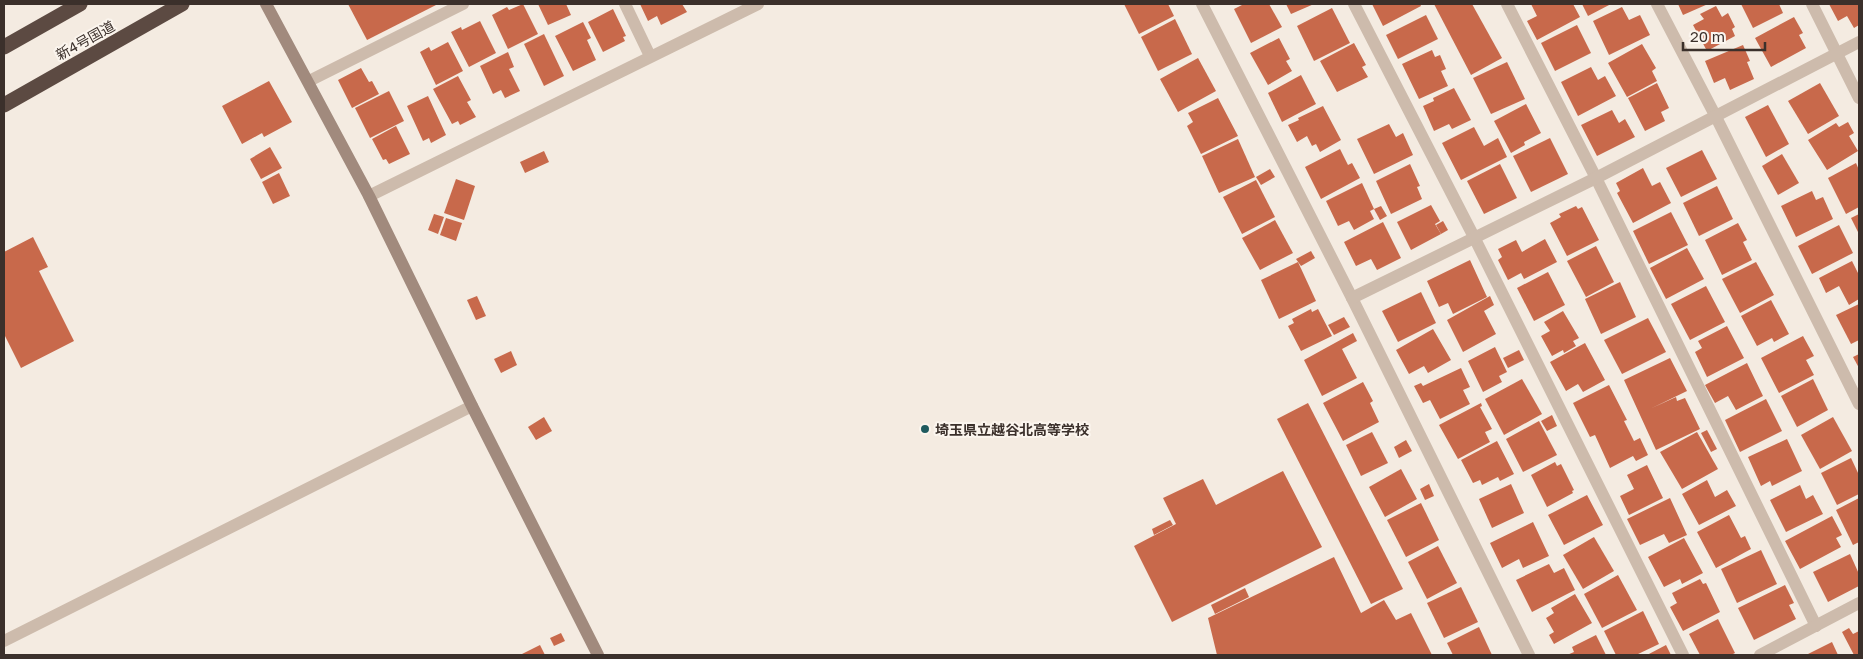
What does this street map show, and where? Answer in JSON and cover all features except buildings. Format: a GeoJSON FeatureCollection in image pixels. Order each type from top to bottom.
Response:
{"type":"FeatureCollection","features":[{"type":"Feature","properties":{"kind":"highway"},"geometry":{"type":"LineString","coordinates":[[4,47],[80,4]]}},
{"type":"Feature","properties":{"kind":"highway","name":"新4号国道"},"geometry":{"type":"LineString","coordinates":[[4,104],[182,4]]}},
{"type":"Feature","properties":{"kind":"street"},"geometry":{"type":"LineString","coordinates":[[266,4],[369,196],[472,406],[598,655]]}},
{"type":"Feature","properties":{"kind":"street"},"geometry":{"type":"LineString","coordinates":[[309,81],[463,4]]}},
{"type":"Feature","properties":{"kind":"street"},"geometry":{"type":"LineString","coordinates":[[624,4],[650,56]]}},
{"type":"Feature","properties":{"kind":"street"},"geometry":{"type":"LineString","coordinates":[[369,196],[758,4]]}},
{"type":"Feature","properties":{"kind":"street"},"geometry":{"type":"LineString","coordinates":[[1202,4],[1352,298],[1529,655]]}},
{"type":"Feature","properties":{"kind":"street"},"geometry":{"type":"LineString","coordinates":[[1354,4],[1475,239],[1683,655]]}},
{"type":"Feature","properties":{"kind":"street"},"geometry":{"type":"LineString","coordinates":[[1507,4],[1596,178],[1816,626]]}},
{"type":"Feature","properties":{"kind":"street"},"geometry":{"type":"LineString","coordinates":[[1657,4],[1716,116],[1859,404]]}},
{"type":"Feature","properties":{"kind":"street"},"geometry":{"type":"LineString","coordinates":[[1812,4],[1859,98]]}},
{"type":"Feature","properties":{"kind":"street"},"geometry":{"type":"LineString","coordinates":[[1352,298],[1596,178],[1859,42]]}},
{"type":"Feature","properties":{"kind":"street"},"geometry":{"type":"LineString","coordinates":[[4,642],[472,406]]}},
{"type":"Feature","properties":{"kind":"street"},"geometry":{"type":"LineString","coordinates":[[1760,655],[1859,603]]}},
{"type":"Feature","properties":{"kind":"place","name":"埼玉県立越谷北高等学校"},"geometry":{"type":"Point","coordinates":[925,429]}}]}
